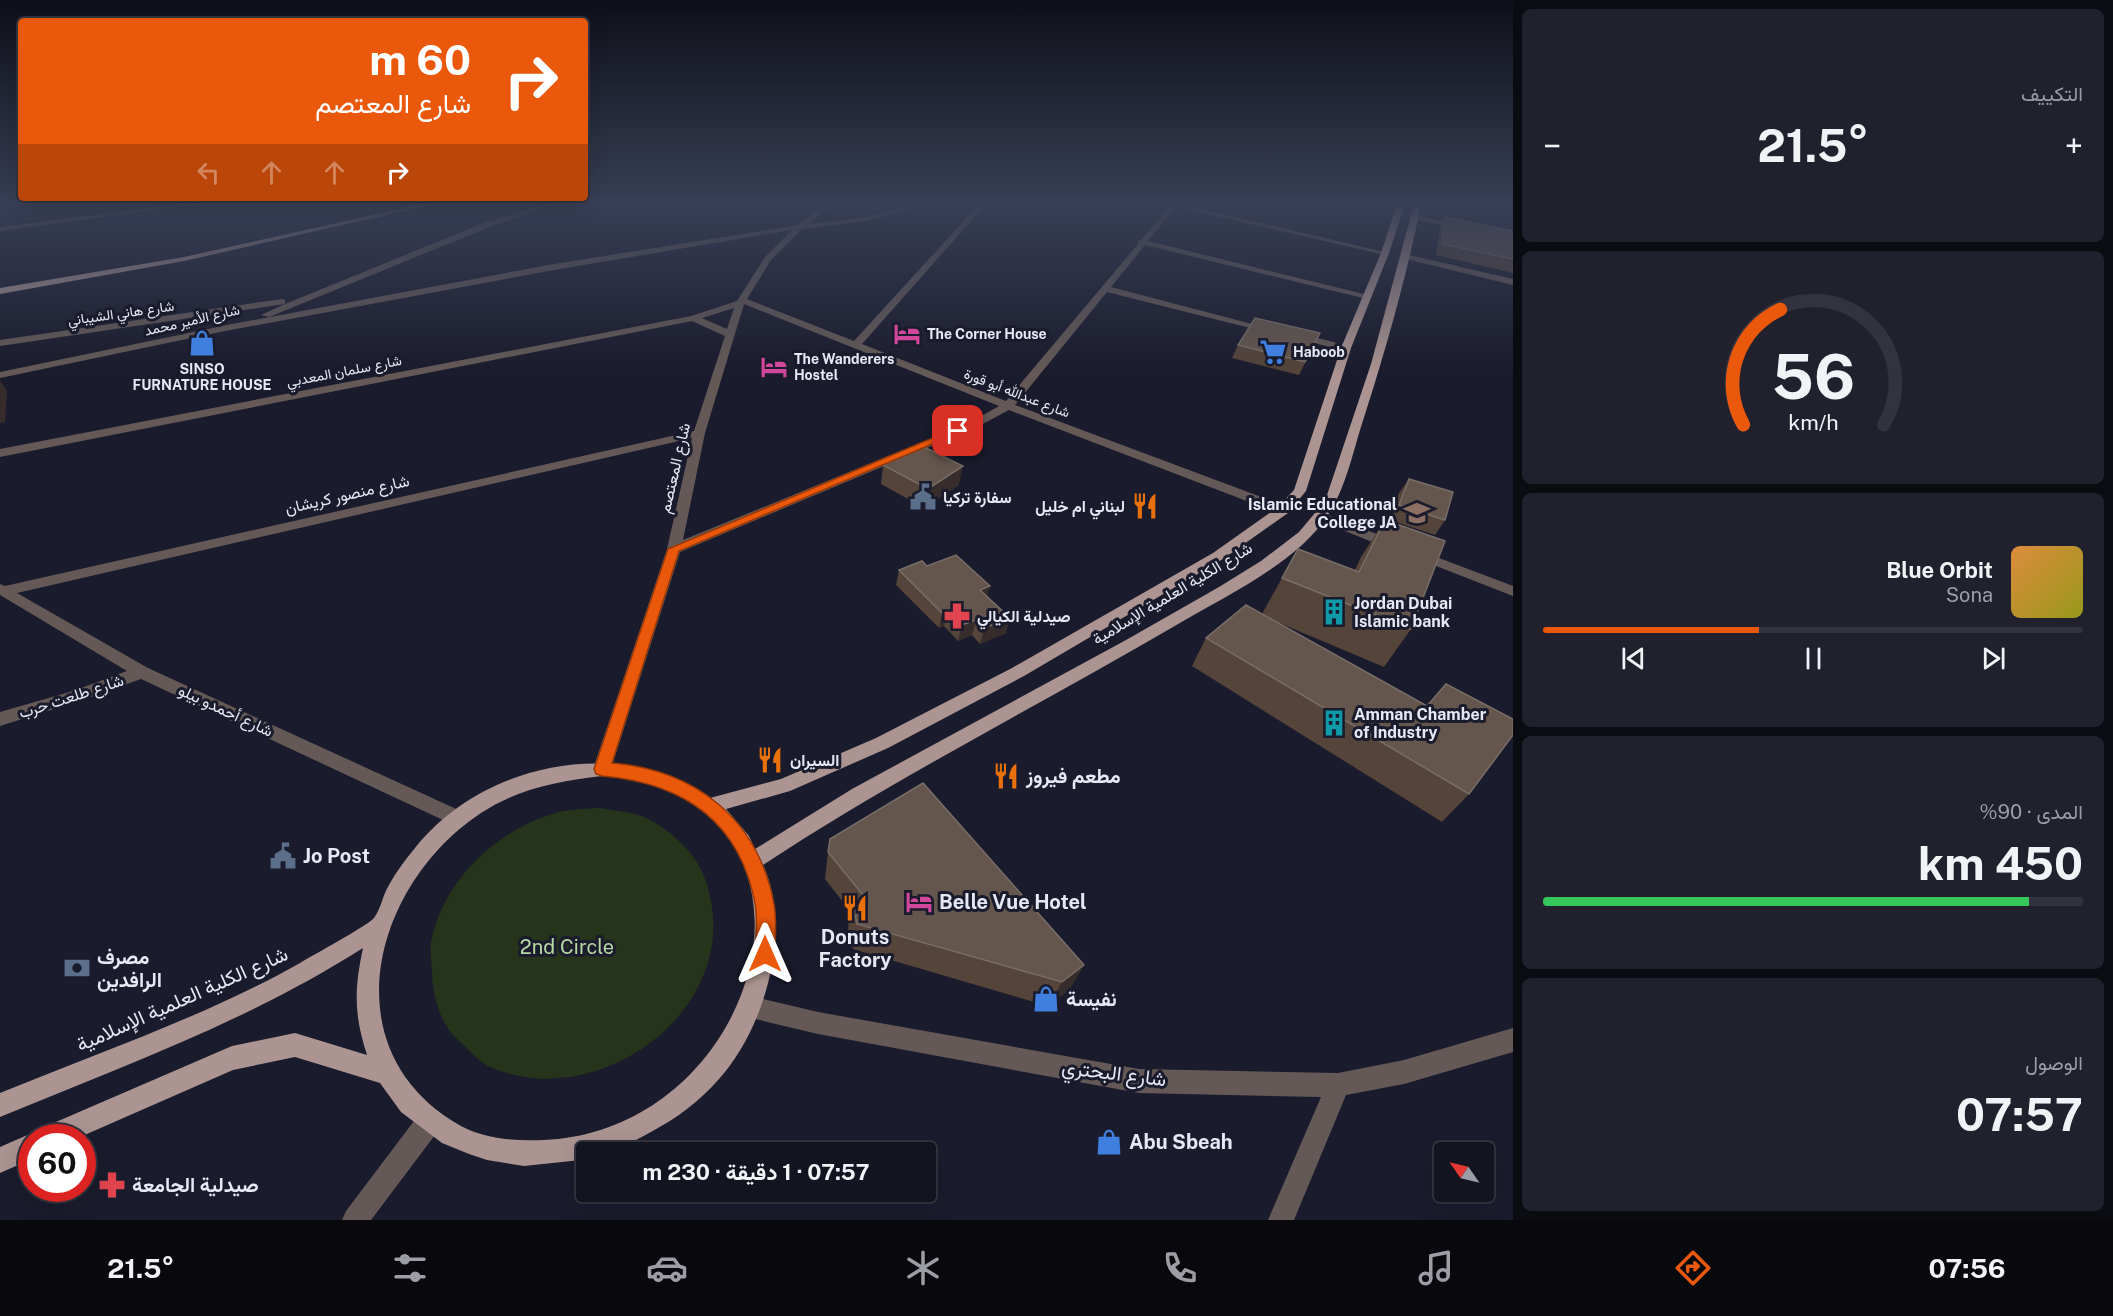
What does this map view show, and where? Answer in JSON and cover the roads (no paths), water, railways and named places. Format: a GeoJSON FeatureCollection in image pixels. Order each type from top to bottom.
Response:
{"type":"FeatureCollection","features":[{"type":"Feature","properties":{"kind":"main road"},"geometry":{"type":"LineString","coordinates":[[0,291],[173,261]]}},
{"type":"Feature","properties":{"kind":"main road","name":"شارع الكلية العلمية الإسلامية"},"geometry":{"type":"LineString","coordinates":[[709,806],[784,786],[882,742],[1018,672],[1218,556],[1283,510],[1300,491],[1346,348],[1382,261]]}},
{"type":"Feature","properties":{"kind":"main road","name":"شارع الكلية العلمية الإسلامية"},"geometry":{"type":"LineString","coordinates":[[753,861],[806,825],[1124,649],[1247,576],[1278,556],[1323,517],[1331,501],[1376,364],[1404,261]]}},
{"type":"Feature","properties":{"kind":"main road"},"geometry":{"type":"LineString","coordinates":[[602,769],[631,771],[659,778],[686,790],[709,806],[734,830],[753,861],[765,905],[765,945],[751,1007],[723,1055],[683,1098],[631,1131],[574,1151],[520,1154],[471,1144],[429,1122],[404,1100],[386,1073],[369,1026],[366,976],[378,927],[398,885],[425,849],[458,819],[487,800],[516,785],[559,772],[602,769]]}},
{"type":"Feature","properties":{"kind":"main road","name":"شارع الكلية العلمية الإسلامية"},"geometry":{"type":"LineString","coordinates":[[0,1105],[228,1011],[307,971],[378,927]]}},
{"type":"Feature","properties":{"kind":"main road"},"geometry":{"type":"LineString","coordinates":[[81,1124],[232,1058],[295,1045],[386,1073]]}},
{"type":"Feature","properties":{"kind":"main road"},"geometry":{"type":"LineString","coordinates":[[0,1160],[18,1152]]}},
{"type":"Feature","properties":{"kind":"street","name":"شارع الأمير محمد"},"geometry":{"type":"LineString","coordinates":[[0,375],[222,330],[317,296],[402,261]]}},
{"type":"Feature","properties":{"kind":"street"},"geometry":{"type":"LineString","coordinates":[[222,330],[481,280],[594,261]]}},
{"type":"Feature","properties":{"kind":"street","name":"شارع المعتصم"},"geometry":{"type":"LineString","coordinates":[[602,769],[674,549],[699,433],[729,334],[741,301],[767,261]]}},
{"type":"Feature","properties":{"kind":"street"},"geometry":{"type":"LineString","coordinates":[[855,346],[932,261]]}},
{"type":"Feature","properties":{"kind":"street"},"geometry":{"type":"LineString","coordinates":[[674,549],[956,432],[1008,406],[1126,261]]}},
{"type":"Feature","properties":{"kind":"street"},"geometry":{"type":"LineString","coordinates":[[1220,261],[1367,296]]}},
{"type":"Feature","properties":{"kind":"street"},"geometry":{"type":"LineString","coordinates":[[1425,261],[1513,282]]}},
{"type":"Feature","properties":{"kind":"street"},"geometry":{"type":"LineString","coordinates":[[1104,288],[1277,331]]}},
{"type":"Feature","properties":{"kind":"street","name":"شارع هاني الشيباني"},"geometry":{"type":"LineString","coordinates":[[0,343],[317,296]]}},
{"type":"Feature","properties":{"kind":"street","name":"شارع عبدالله أبو قورة"},"geometry":{"type":"LineString","coordinates":[[741,301],[1008,406],[1283,510]]}},
{"type":"Feature","properties":{"kind":"street","name":"شارع سلمان المعدبي"},"geometry":{"type":"LineString","coordinates":[[0,453],[693,318],[741,301]]}},
{"type":"Feature","properties":{"kind":"street"},"geometry":{"type":"LineString","coordinates":[[693,318],[729,334]]}},
{"type":"Feature","properties":{"kind":"street"},"geometry":{"type":"LineString","coordinates":[[1288,334],[1346,348]]}},
{"type":"Feature","properties":{"kind":"street","name":"شارع منصور كريشان"},"geometry":{"type":"LineString","coordinates":[[2,590],[699,433]]}},
{"type":"Feature","properties":{"kind":"street"},"geometry":{"type":"LineString","coordinates":[[1323,517],[1513,591]]}},
{"type":"Feature","properties":{"kind":"street","name":"شارع أحمدو بيلو"},"geometry":{"type":"LineString","coordinates":[[2,590],[142,672],[458,819]]}},
{"type":"Feature","properties":{"kind":"street","name":"شارع طلعت حرب"},"geometry":{"type":"LineString","coordinates":[[0,719],[77,696],[142,672]]}},
{"type":"Feature","properties":{"kind":"street","name":"شارع البحتري"},"geometry":{"type":"LineString","coordinates":[[751,1007],[818,1023],[1139,1081],[1338,1085],[1404,1072],[1513,1040]]}},
{"type":"Feature","properties":{"kind":"street"},"geometry":{"type":"LineString","coordinates":[[1281,1220],[1338,1085]]}},
{"type":"Feature","properties":{"kind":"street"},"geometry":{"type":"LineString","coordinates":[[355,1220],[429,1122]]}},
{"type":"Feature","properties":{"kind":"place","name":"The Corner House"},"geometry":{"type":"Point","coordinates":[907,334]}},
{"type":"Feature","properties":{"kind":"place","name":"SINSO FURNATURE HOUSE"},"geometry":{"type":"Point","coordinates":[202,343]}},
{"type":"Feature","properties":{"kind":"place","name":"Haboob"},"geometry":{"type":"Point","coordinates":[1273,352]}},
{"type":"Feature","properties":{"kind":"place","name":"The Wanderers Hostel"},"geometry":{"type":"Point","coordinates":[774,367]}},
{"type":"Feature","properties":{"kind":"place","name":"سفارة تركيا"},"geometry":{"type":"Point","coordinates":[923,497]}},
{"type":"Feature","properties":{"kind":"place","name":"لبناني ام خليل"},"geometry":{"type":"Point","coordinates":[1145,506]}},
{"type":"Feature","properties":{"kind":"place","name":"Islamic Educational College JA"},"geometry":{"type":"Point","coordinates":[1417,513]}},
{"type":"Feature","properties":{"kind":"place","name":"Jordan Dubai Islamic bank"},"geometry":{"type":"Point","coordinates":[1334,612]}},
{"type":"Feature","properties":{"kind":"place","name":"صيدلية الكيالي"},"geometry":{"type":"Point","coordinates":[957,616]}},
{"type":"Feature","properties":{"kind":"place","name":"Amman Chamber of Industry"},"geometry":{"type":"Point","coordinates":[1334,723]}},
{"type":"Feature","properties":{"kind":"place","name":"السيران"},"geometry":{"type":"Point","coordinates":[770,760]}},
{"type":"Feature","properties":{"kind":"place","name":"مطعم فيروز"},"geometry":{"type":"Point","coordinates":[1006,776]}},
{"type":"Feature","properties":{"kind":"place","name":"Jo Post"},"geometry":{"type":"Point","coordinates":[283,856]}},
{"type":"Feature","properties":{"kind":"place","name":"Belle Vue Hotel"},"geometry":{"type":"Point","coordinates":[919,902]}},
{"type":"Feature","properties":{"kind":"place","name":"Donuts Factory"},"geometry":{"type":"Point","coordinates":[855,908]}},
{"type":"Feature","properties":{"kind":"place","name":"مصرف الرافدين"},"geometry":{"type":"Point","coordinates":[77,968]}},
{"type":"Feature","properties":{"kind":"place","name":"نفيسة"},"geometry":{"type":"Point","coordinates":[1046,999]}},
{"type":"Feature","properties":{"kind":"place","name":"Abu Sbeah"},"geometry":{"type":"Point","coordinates":[1109,1142]}},
{"type":"Feature","properties":{"kind":"place","name":"صيدلية الجامعة"},"geometry":{"type":"Point","coordinates":[112,1185]}},
{"type":"Feature","properties":{"kind":"park label","name":"2nd Circle"},"geometry":{"type":"Point","coordinates":[567,947]}}]}
